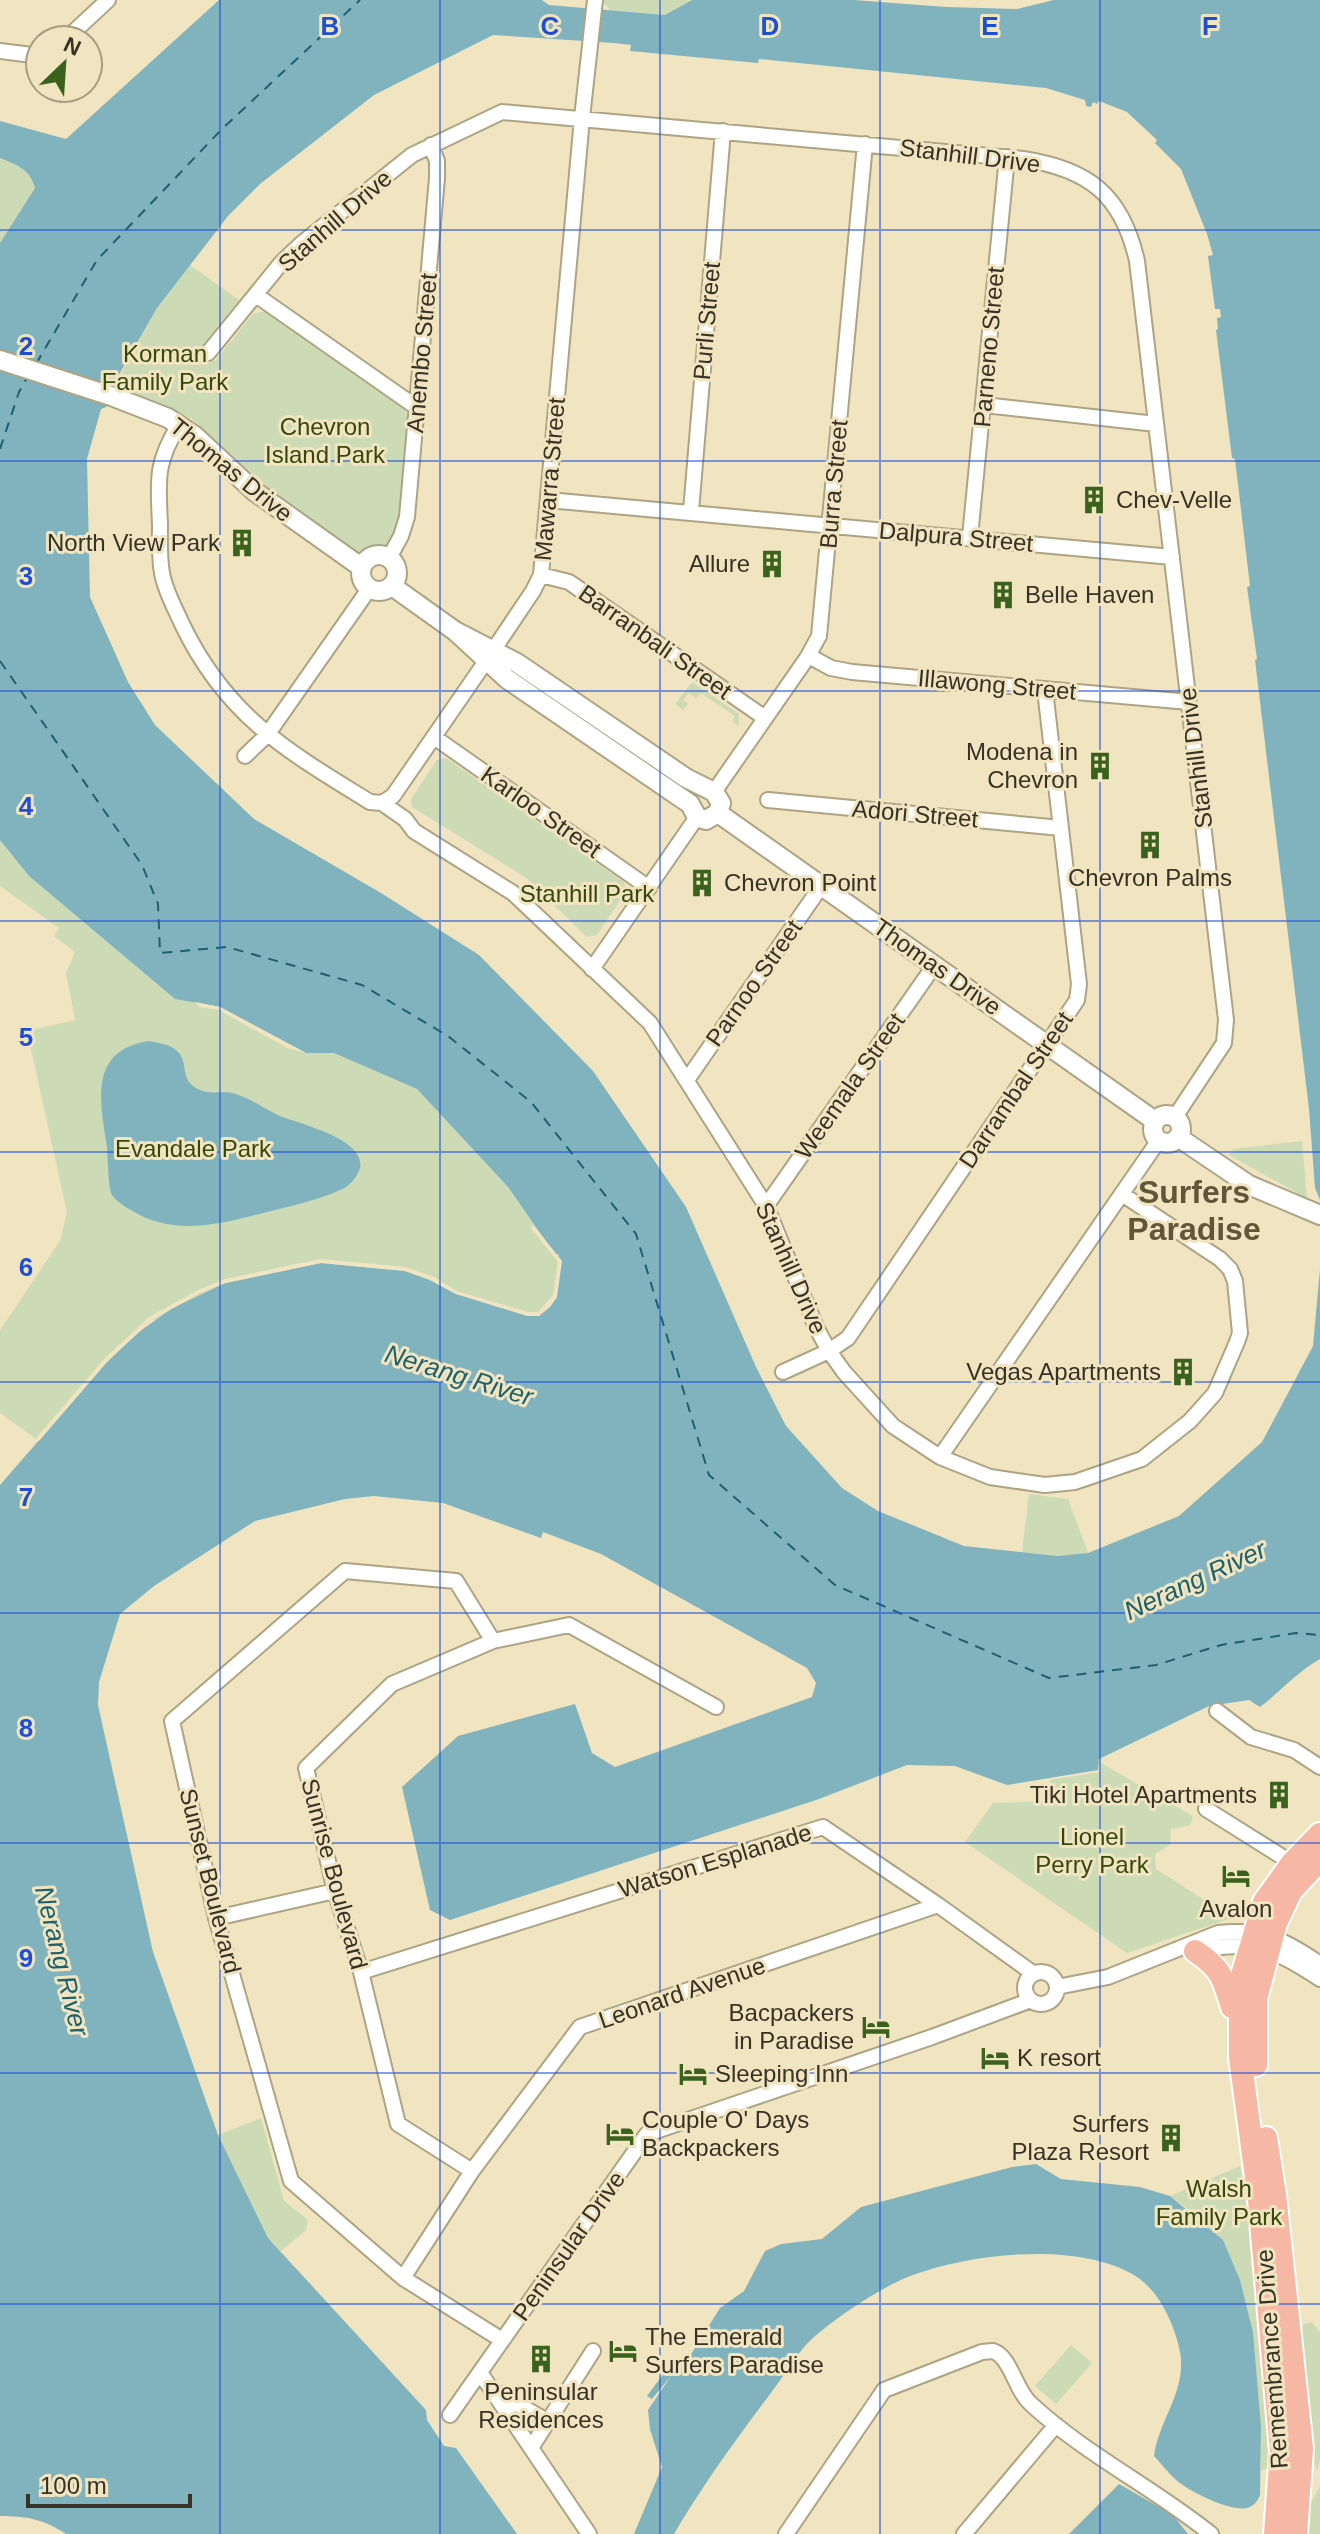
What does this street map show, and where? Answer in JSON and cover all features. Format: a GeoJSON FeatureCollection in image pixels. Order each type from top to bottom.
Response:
{"type":"FeatureCollection","features":[{"type":"Feature","properties":{"kind":"highway"},"geometry":{"type":"LineString","coordinates":[[1260,1942],[1264,1902],[1292,1863],[1320,1834]]}},
{"type":"Feature","properties":{"kind":"highway"},"geometry":{"type":"LineString","coordinates":[[1260,1942],[1291,1891],[1320,1860]]}},
{"type":"Feature","properties":{"kind":"highway","name":"Remembrance Drive"},"geometry":{"type":"LineString","coordinates":[[1260,1942],[1240,1982],[1239,2031],[1261,2214],[1280,2439],[1280,2533]]}},
{"type":"Feature","properties":{"kind":"highway","name":"Remembrance Drive"},"geometry":{"type":"LineString","coordinates":[[1260,1942],[1255,2057],[1275,2195],[1302,2449],[1280,2533]]}},
{"type":"Feature","properties":{"kind":"highway"},"geometry":{"type":"LineString","coordinates":[[1195,1951],[1213,1963],[1222,1974],[1239,2031]]}},
{"type":"Feature","properties":{"kind":"main road","name":"Thomas Drive"},"geometry":{"type":"LineString","coordinates":[[0,360],[114,397],[179,425],[254,491],[361,567]]}},
{"type":"Feature","properties":{"kind":"main road"},"geometry":{"type":"LineString","coordinates":[[373,556],[389,558],[397,568],[396,578],[392,586],[379,591],[369,589],[363,582],[361,567],[373,556]]}},
{"type":"Feature","properties":{"kind":"main road"},"geometry":{"type":"LineString","coordinates":[[392,586],[512,671],[710,790],[721,803],[718,813],[706,820],[512,671]]}},
{"type":"Feature","properties":{"kind":"main road"},"geometry":{"type":"LineString","coordinates":[[693,811],[693,795],[710,790]]}},
{"type":"Feature","properties":{"kind":"main road","name":"Thomas Drive"},"geometry":{"type":"LineString","coordinates":[[718,813],[1155,1121]]}},
{"type":"Feature","properties":{"kind":"main road"},"geometry":{"type":"LineString","coordinates":[[1167,1114],[1175,1117],[1181,1124],[1178,1137],[1171,1142],[1159,1140],[1153,1129],[1155,1121],[1167,1114]]}},
{"type":"Feature","properties":{"kind":"main road"},"geometry":{"type":"LineString","coordinates":[[1178,1137],[1249,1185],[1315,1213]]}},
{"type":"Feature","properties":{"kind":"street"},"geometry":{"type":"LineString","coordinates":[[82,24],[108,0]]}},
{"type":"Feature","properties":{"kind":"street","name":"Mawarra Street"},"geometry":{"type":"LineString","coordinates":[[388,800],[490,656],[541,575],[595,0]]}},
{"type":"Feature","properties":{"kind":"street"},"geometry":{"type":"LineString","coordinates":[[0,51],[24,56]]}},
{"type":"Feature","properties":{"kind":"street","name":"Stanhill Drive"},"geometry":{"type":"LineString","coordinates":[[208,353],[301,244],[412,155],[502,112],[1007,157],[1083,176],[1118,208],[1137,261],[1227,1031],[1221,1049],[1175,1117]]}},
{"type":"Feature","properties":{"kind":"street","name":"Purli Street"},"geometry":{"type":"LineString","coordinates":[[691,511],[723,131]]}},
{"type":"Feature","properties":{"kind":"street","name":"Burra Street"},"geometry":{"type":"LineString","coordinates":[[710,790],[809,656],[820,633],[865,144]]}},
{"type":"Feature","properties":{"kind":"street","name":"Anembo Street"},"geometry":{"type":"LineString","coordinates":[[389,558],[405,526],[438,174],[431,145]]}},
{"type":"Feature","properties":{"kind":"street","name":"Parneno Street"},"geometry":{"type":"LineString","coordinates":[[970,537],[1007,157]]}},
{"type":"Feature","properties":{"kind":"street"},"geometry":{"type":"LineString","coordinates":[[256,295],[416,407]]}},
{"type":"Feature","properties":{"kind":"street"},"geometry":{"type":"LineString","coordinates":[[984,405],[1156,424]]}},
{"type":"Feature","properties":{"kind":"street","name":"Stanhill Drive"},"geometry":{"type":"LineString","coordinates":[[179,425],[159,468],[162,573],[198,657],[223,692],[267,735],[370,802],[388,800],[414,831],[513,893],[650,1023],[766,1206],[829,1351],[893,1426],[940,1457],[999,1479],[1045,1485],[1075,1482],[1142,1459],[1190,1421],[1215,1393],[1240,1333],[1235,1281],[1230,1269],[1220,1259],[1122,1194]]}},
{"type":"Feature","properties":{"kind":"street","name":"Dalpura Street"},"geometry":{"type":"LineString","coordinates":[[548,500],[1172,557]]}},
{"type":"Feature","properties":{"kind":"street","name":"Barranbali Street"},"geometry":{"type":"LineString","coordinates":[[541,575],[569,582],[765,718]]}},
{"type":"Feature","properties":{"kind":"street"},"geometry":{"type":"LineString","coordinates":[[245,756],[267,735],[369,589]]}},
{"type":"Feature","properties":{"kind":"street","name":"Illawong Street"},"geometry":{"type":"LineString","coordinates":[[809,656],[841,670],[1189,702]]}},
{"type":"Feature","properties":{"kind":"street","name":"Darrambal Street"},"geometry":{"type":"LineString","coordinates":[[783,1372],[829,1351],[848,1338],[1077,1000],[1079,989],[1045,690]]}},
{"type":"Feature","properties":{"kind":"street","name":"Karloo Street"},"geometry":{"type":"LineString","coordinates":[[434,737],[649,888]]}},
{"type":"Feature","properties":{"kind":"street","name":"Adori Street"},"geometry":{"type":"LineString","coordinates":[[768,800],[1061,828]]}},
{"type":"Feature","properties":{"kind":"street"},"geometry":{"type":"LineString","coordinates":[[592,969],[649,888],[693,811]]}},
{"type":"Feature","properties":{"kind":"street","name":"Parnoo Street"},"geometry":{"type":"LineString","coordinates":[[687,1080],[822,885]]}},
{"type":"Feature","properties":{"kind":"street","name":"Weemala Street"},"geometry":{"type":"LineString","coordinates":[[766,1206],[934,966]]}},
{"type":"Feature","properties":{"kind":"street"},"geometry":{"type":"LineString","coordinates":[[940,1457],[1159,1140]]}},
{"type":"Feature","properties":{"kind":"street","name":"Sunset Boulevard"},"geometry":{"type":"LineString","coordinates":[[493,1641],[456,1581],[345,1571],[172,1721],[216,1918],[291,2181],[403,2278],[502,2340]]}},
{"type":"Feature","properties":{"kind":"street","name":"Sunrise Boulevard"},"geometry":{"type":"LineString","coordinates":[[472,2171],[398,2124],[361,1972],[335,1891],[306,1768],[392,1684],[493,1641],[569,1625],[716,1707]]}},
{"type":"Feature","properties":{"kind":"street"},"geometry":{"type":"LineString","coordinates":[[1217,1711],[1251,1737],[1294,1750],[1320,1767]]}},
{"type":"Feature","properties":{"kind":"street"},"geometry":{"type":"LineString","coordinates":[[1206,1809],[1292,1863]]}},
{"type":"Feature","properties":{"kind":"street","name":"Watson Esplanade"},"geometry":{"type":"LineString","coordinates":[[361,1972],[823,1827],[1034,1974]]}},
{"type":"Feature","properties":{"kind":"street"},"geometry":{"type":"LineString","coordinates":[[216,1918],[335,1891]]}},
{"type":"Feature","properties":{"kind":"street","name":"Leonard Avenue"},"geometry":{"type":"LineString","coordinates":[[403,2278],[472,2171],[580,2027],[938,1905]]}},
{"type":"Feature","properties":{"kind":"street"},"geometry":{"type":"LineString","coordinates":[[1057,1987],[1108,1977],[1218,1933],[1260,1942],[1320,1979]]}},
{"type":"Feature","properties":{"kind":"street"},"geometry":{"type":"LineString","coordinates":[[1159,1958],[1219,1945],[1290,1943],[1320,1964]]}},
{"type":"Feature","properties":{"kind":"street"},"geometry":{"type":"LineString","coordinates":[[1047,1973],[1054,1979],[1056,1994],[1048,2002],[1031,2000],[1026,1988],[1034,1974],[1047,1973]]}},
{"type":"Feature","properties":{"kind":"street","name":"Peninsular Drive"},"geometry":{"type":"LineString","coordinates":[[450,2415],[647,2134],[1031,2000]]}},
{"type":"Feature","properties":{"kind":"street"},"geometry":{"type":"LineString","coordinates":[[531,2448],[593,2351]]}},
{"type":"Feature","properties":{"kind":"street"},"geometry":{"type":"LineString","coordinates":[[786,2534],[880,2395],[888,2388],[982,2352],[993,2351],[1004,2357],[1021,2393],[1056,2425],[1211,2534]]}},
{"type":"Feature","properties":{"kind":"street"},"geometry":{"type":"LineString","coordinates":[[481,2374],[589,2534]]}},
{"type":"Feature","properties":{"kind":"street"},"geometry":{"type":"LineString","coordinates":[[489,2388],[547,2421]]}},
{"type":"Feature","properties":{"kind":"street"},"geometry":{"type":"LineString","coordinates":[[964,2534],[1056,2425]]}},
{"type":"Feature","properties":{"kind":"street"},"geometry":{"type":"LineString","coordinates":[[1193,2519],[1224,2534]]}},
{"type":"Feature","properties":{"kind":"green space"},"geometry":{"type":"Polygon","coordinates":[[[602,0],[692,0],[666,15],[610,10],[602,0]]]}},
{"type":"Feature","properties":{"kind":"green space"},"geometry":{"type":"Polygon","coordinates":[[[0,158],[26,172],[35,188],[0,243],[0,158]]]}},
{"type":"Feature","properties":{"kind":"green space","name":"Chevron Island Park"},"geometry":{"type":"Polygon","coordinates":[[[190,265],[239,300],[200,348],[208,358],[215,361],[253,314],[265,311],[405,409],[408,419],[399,514],[396,530],[386,548],[370,554],[353,550],[280,499],[191,418],[112,390],[157,308],[190,265]]]}},
{"type":"Feature","properties":{"kind":"green space"},"geometry":{"type":"Polygon","coordinates":[[[692,682],[739,714],[738,726],[732,721],[735,716],[701,693],[696,698],[689,693],[683,700],[688,704],[683,710],[675,704],[692,682]]]}},
{"type":"Feature","properties":{"kind":"green space","name":"Stanhill Park"},"geometry":{"type":"Polygon","coordinates":[[[446,758],[624,882],[627,890],[597,935],[587,937],[525,877],[412,807],[411,799],[437,760],[446,758]]]}},
{"type":"Feature","properties":{"kind":"green space","name":"Evandale Park"},"geometry":{"type":"Polygon","coordinates":[[[0,840],[29,876],[175,999],[220,1007],[305,1053],[334,1053],[417,1089],[508,1187],[554,1253],[559,1255],[557,1297],[544,1313],[152,1320],[39,1441],[0,1413],[0,1330],[60,1241],[67,1212],[27,1031],[75,1020],[66,973],[75,952],[54,936],[59,928],[0,886],[0,840]]]}},
{"type":"Feature","properties":{"kind":"green space"},"geometry":{"type":"Polygon","coordinates":[[[1302,1141],[1307,1197],[1310,1200],[1229,1155],[1233,1149],[1302,1141]]]}},
{"type":"Feature","properties":{"kind":"green space"},"geometry":{"type":"Polygon","coordinates":[[[1029,1494],[1068,1499],[1088,1553],[1063,1556],[1022,1552],[1029,1494]]]}},
{"type":"Feature","properties":{"kind":"green space","name":"Lionel Perry Park"},"geometry":{"type":"Polygon","coordinates":[[[1099,1762],[1193,1816],[1190,1825],[1171,1829],[1170,1845],[1155,1854],[1156,1869],[1217,1908],[1241,1900],[1249,1912],[1127,1953],[965,1842],[993,1803],[1051,1801],[1050,1780],[1100,1772],[1099,1762]]]}},
{"type":"Feature","properties":{"kind":"green space"},"geometry":{"type":"Polygon","coordinates":[[[261,2118],[284,2201],[308,2220],[306,2230],[281,2251],[268,2238],[218,2135],[261,2118]]]}},
{"type":"Feature","properties":{"kind":"green space","name":"Walsh Family Park"},"geometry":{"type":"Polygon","coordinates":[[[1240,2166],[1264,2316],[1274,2468],[1261,2470],[1261,2426],[1253,2332],[1240,2280],[1196,2215],[1170,2196],[1240,2166]]]}},
{"type":"Feature","properties":{"kind":"green space"},"geometry":{"type":"Polygon","coordinates":[[[1312,2322],[1320,2332],[1320,2460],[1317,2471],[1306,2438],[1300,2332],[1304,2324],[1312,2322]]]}},
{"type":"Feature","properties":{"kind":"green space"},"geometry":{"type":"Polygon","coordinates":[[[1071,2345],[1092,2363],[1056,2404],[1035,2386],[1071,2345]]]}},
{"type":"Feature","properties":{"kind":"green space"},"geometry":{"type":"Polygon","coordinates":[[[1320,2486],[1320,2534],[1307,2534],[1309,2506],[1320,2486]]]}},
{"type":"Feature","properties":{"kind":"water","name":"Nerang River"},"geometry":{"type":"Polygon","coordinates":[[[219,0],[542,0],[549,5],[665,15],[692,0],[854,0],[1017,9],[1054,0],[1320,0],[1320,1200],[1315,1188],[1309,1109],[1255,660],[1235,459],[1232,458],[1216,330],[1217,318],[1221,317],[1220,309],[1215,309],[1208,256],[1213,255],[1181,169],[1155,143],[1157,140],[1127,112],[1099,101],[1097,104],[1093,102],[1091,107],[1086,106],[1085,100],[1046,88],[759,59],[758,63],[630,51],[631,45],[614,43],[493,35],[374,95],[260,184],[228,216],[157,308],[117,378],[106,407],[101,409],[87,459],[90,597],[128,682],[155,725],[254,819],[479,955],[593,1071],[686,1207],[756,1367],[786,1426],[842,1488],[878,1511],[964,1546],[1058,1556],[1088,1553],[1179,1516],[1262,1442],[1313,1346],[1320,1269],[1320,1659],[1260,1707],[1249,1700],[1209,1706],[1099,1759],[1098,1770],[1007,1785],[955,1766],[907,1765],[819,1799],[450,1920],[430,1910],[402,1787],[458,1736],[575,1704],[592,1753],[615,1767],[812,1697],[816,1683],[807,1668],[601,1554],[543,1532],[541,1538],[443,1503],[374,1496],[345,1499],[255,1521],[154,1586],[120,1614],[99,1682],[98,1705],[153,1952],[218,2135],[268,2238],[426,2410],[427,2420],[444,2446],[456,2448],[517,2534],[66,2534],[34,2519],[0,2516],[0,1485],[132,1337],[171,1309],[225,1283],[321,1263],[405,1271],[456,1294],[539,1316],[557,1297],[559,1255],[554,1253],[508,1187],[417,1089],[334,1053],[306,1053],[220,1007],[175,999],[29,876],[0,840],[0,243],[35,188],[26,172],[0,158],[0,121],[66,139],[219,0]]]}},
{"type":"Feature","properties":{"kind":"water"},"geometry":{"type":"Polygon","coordinates":[[[149,1041],[177,1051],[186,1077],[200,1090],[236,1094],[280,1116],[343,1141],[359,1158],[360,1168],[356,1176],[346,1187],[312,1200],[232,1221],[203,1225],[159,1222],[123,1206],[112,1195],[110,1186],[102,1113],[102,1080],[116,1055],[129,1046],[149,1041]]]}},
{"type":"Feature","properties":{"kind":"water"},"geometry":{"type":"Polygon","coordinates":[[[1036,2164],[1061,2179],[1140,2187],[1170,2196],[1223,2240],[1240,2280],[1253,2332],[1261,2426],[1260,2495],[1253,2505],[1247,2508],[1231,2507],[1200,2495],[1176,2480],[1154,2456],[1180,2380],[1181,2366],[1171,2322],[1148,2286],[1116,2266],[1088,2258],[1024,2254],[930,2269],[894,2283],[846,2313],[814,2337],[797,2355],[674,2534],[634,2534],[662,2467],[650,2429],[648,2410],[671,2376],[652,2399],[647,2396],[667,2369],[673,2373],[688,2359],[720,2308],[744,2291],[765,2251],[781,2244],[822,2239],[861,2207],[1012,2167],[1036,2164]]]}},
{"type":"Feature","properties":{"kind":"water"},"geometry":{"type":"Polygon","coordinates":[[[1119,2484],[1173,2515],[1188,2534],[1069,2534],[1119,2484]]]}},
{"type":"Feature","properties":{"kind":"pier"},"geometry":{"type":"Polygon","coordinates":[[[195,1002],[220,1007],[306,1053],[287,1048],[219,1010],[199,1007],[195,1002]]]}},
{"type":"Feature","properties":{"kind":"pier"},"geometry":{"type":"Polygon","coordinates":[[[534,1226],[562,1261],[557,1297],[539,1316],[527,1316],[456,1294],[405,1271],[321,1263],[226,1283],[200,1293],[152,1320],[107,1362],[39,1441],[36,1438],[104,1359],[149,1317],[225,1279],[320,1259],[405,1267],[432,1276],[457,1291],[528,1312],[538,1312],[553,1295],[558,1262],[530,1227],[534,1226]]]}},
{"type":"Feature","properties":{"kind":"ferry route"},"geometry":{"type":"LineString","coordinates":[[36,364],[97,260],[222,129],[360,0]]}},
{"type":"Feature","properties":{"kind":"ferry route"},"geometry":{"type":"LineString","coordinates":[[0,449],[19,392],[28,376]]}},
{"type":"Feature","properties":{"kind":"ferry route"},"geometry":{"type":"LineString","coordinates":[[0,661],[142,865],[158,904],[160,953],[227,947],[362,985],[448,1036],[531,1102],[636,1234],[709,1475],[835,1585],[1049,1678],[1156,1665],[1221,1645],[1296,1633],[1320,1635]]}},
{"type":"Feature","properties":{"kind":"place","name":"Chev-Velle"},"geometry":{"type":"Point","coordinates":[1094,500]}},
{"type":"Feature","properties":{"kind":"place","name":"North View Park"},"geometry":{"type":"Point","coordinates":[242,543]}},
{"type":"Feature","properties":{"kind":"place","name":"Allure"},"geometry":{"type":"Point","coordinates":[772,564]}},
{"type":"Feature","properties":{"kind":"place","name":"Belle Haven"},"geometry":{"type":"Point","coordinates":[1003,595]}},
{"type":"Feature","properties":{"kind":"place","name":"Modena in Chevron"},"geometry":{"type":"Point","coordinates":[1100,766]}},
{"type":"Feature","properties":{"kind":"place","name":"Chevron Palms"},"geometry":{"type":"Point","coordinates":[1150,845]}},
{"type":"Feature","properties":{"kind":"place","name":"Chevron Point"},"geometry":{"type":"Point","coordinates":[702,883]}},
{"type":"Feature","properties":{"kind":"place","name":"Vegas Apartments"},"geometry":{"type":"Point","coordinates":[1183,1372]}},
{"type":"Feature","properties":{"kind":"place","name":"Tiki Hotel Apartments"},"geometry":{"type":"Point","coordinates":[1279,1795]}},
{"type":"Feature","properties":{"kind":"place","name":"Avalon"},"geometry":{"type":"Point","coordinates":[1236,1876]}},
{"type":"Feature","properties":{"kind":"place","name":"Bacpackers in Paradise"},"geometry":{"type":"Point","coordinates":[876,2027]}},
{"type":"Feature","properties":{"kind":"place","name":"K resort"},"geometry":{"type":"Point","coordinates":[995,2058]}},
{"type":"Feature","properties":{"kind":"place","name":"Sleeping Inn"},"geometry":{"type":"Point","coordinates":[693,2074]}},
{"type":"Feature","properties":{"kind":"place","name":"Couple O' Days Backpackers"},"geometry":{"type":"Point","coordinates":[620,2134]}},
{"type":"Feature","properties":{"kind":"place","name":"Surfers Plaza Resort"},"geometry":{"type":"Point","coordinates":[1171,2138]}},
{"type":"Feature","properties":{"kind":"place","name":"The Emerald Surfers Paradise"},"geometry":{"type":"Point","coordinates":[623,2351]}},
{"type":"Feature","properties":{"kind":"place","name":"Peninsular Residences"},"geometry":{"type":"Point","coordinates":[541,2359]}},
{"type":"Feature","properties":{"kind":"district","name":"Surfers Paradise"},"geometry":{"type":"Point","coordinates":[1194,1210]}},
{"type":"Feature","properties":{"kind":"park label","name":"Korman Family Park"},"geometry":{"type":"Point","coordinates":[165,368]}}]}
